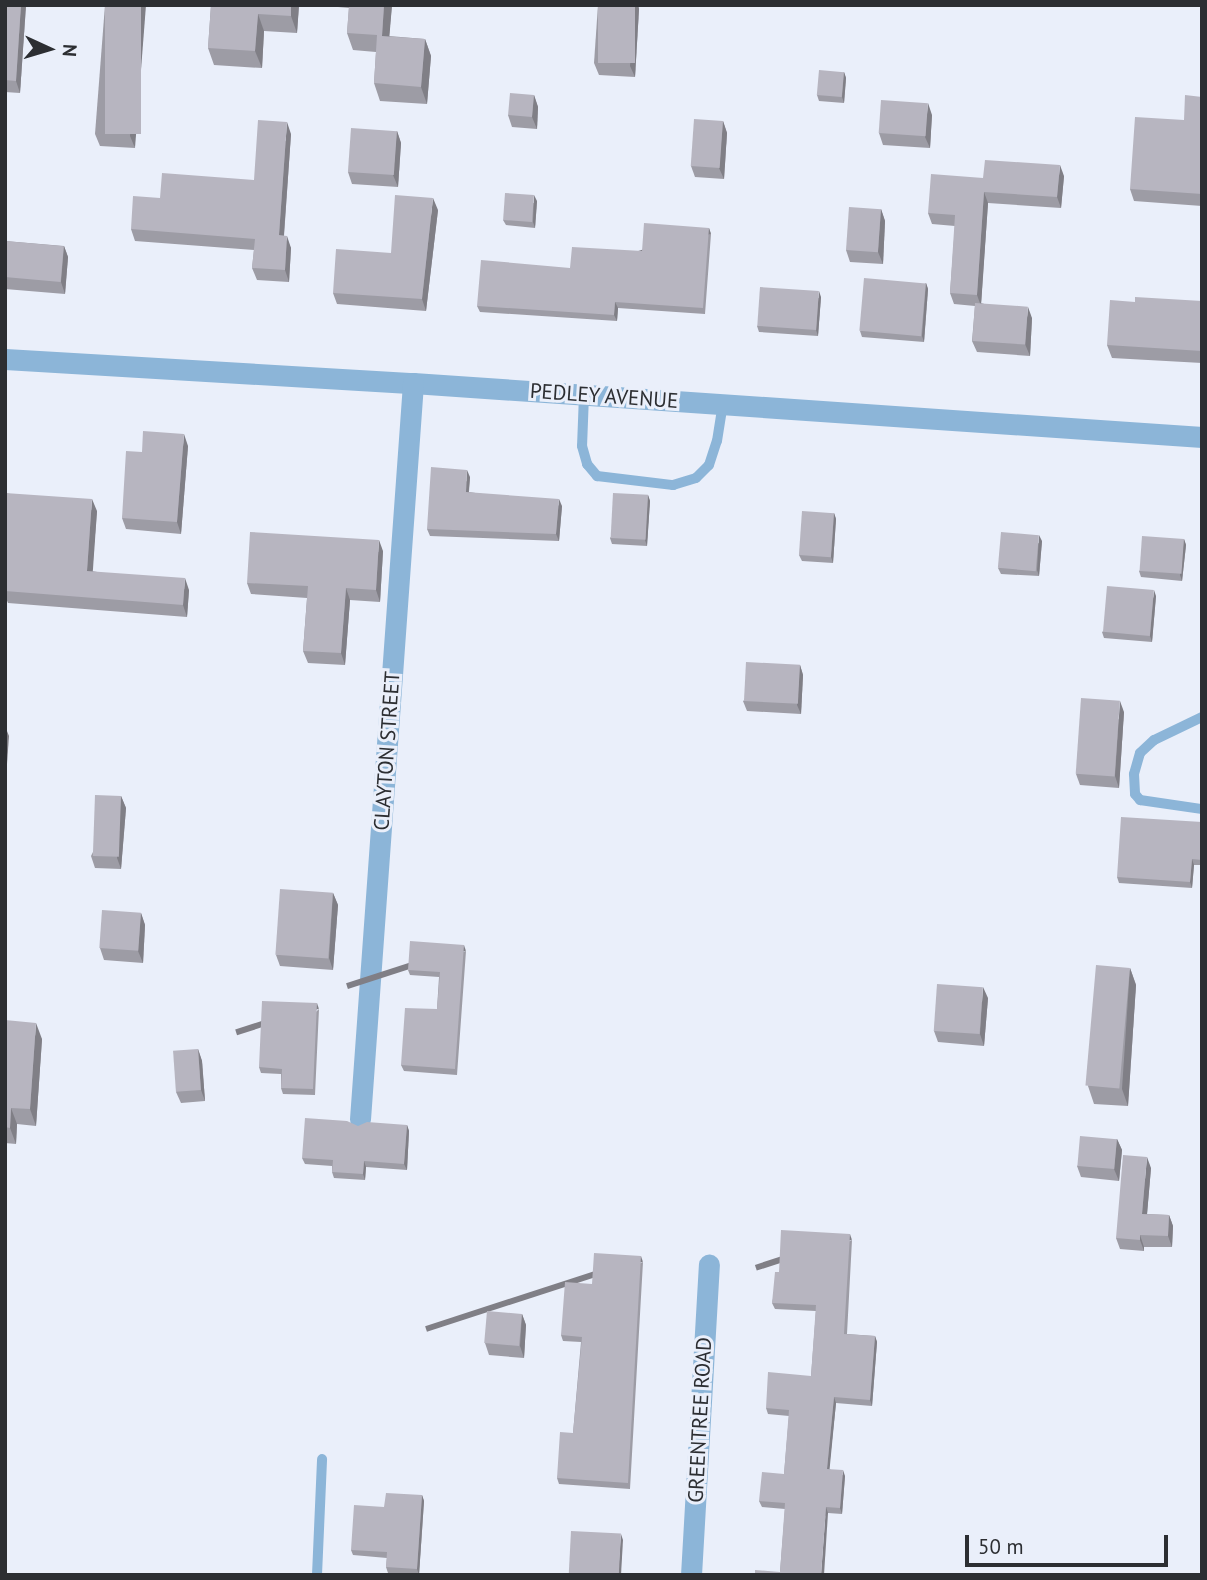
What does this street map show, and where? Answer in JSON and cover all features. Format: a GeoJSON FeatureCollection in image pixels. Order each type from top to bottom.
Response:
{"type":"FeatureCollection","features":[{"type":"Feature","properties":{"kind":"street","name":"PEDLEY AVENUE"},"geometry":{"type":"LineString","coordinates":[[5,359],[413,383],[1202,438]]}},
{"type":"Feature","properties":{"kind":"street","name":"CLAYTON STREET"},"geometry":{"type":"LineString","coordinates":[[360,1119],[413,383]]}},
{"type":"Feature","properties":{"kind":"street","name":"GREENTREE ROAD"},"geometry":{"type":"LineString","coordinates":[[691,1575],[709,1265]]}},
{"type":"Feature","properties":{"kind":"lane"},"geometry":{"type":"LineString","coordinates":[[584,395],[582,446],[587,464],[597,476],[673,485],[696,478],[709,465],[717,442],[723,405]]}},
{"type":"Feature","properties":{"kind":"lane"},"geometry":{"type":"LineString","coordinates":[[1202,717],[1154,740],[1140,753],[1135,774],[1135,794],[1140,800],[1202,808]]}},
{"type":"Feature","properties":{"kind":"lane"},"geometry":{"type":"LineString","coordinates":[[317,1575],[322,1458]]}},
{"type":"Feature","properties":{"kind":"building"},"geometry":{"type":"Polygon","coordinates":[[[5,5],[21,5],[16,81],[5,80],[5,5]]]}},
{"type":"Feature","properties":{"kind":"building"},"geometry":{"type":"Polygon","coordinates":[[[105,5],[141,5],[141,134],[105,134],[105,5]]]}},
{"type":"Feature","properties":{"kind":"building"},"geometry":{"type":"Polygon","coordinates":[[[211,5],[291,5],[291,16],[258,14],[255,51],[208,48],[211,5]]]}},
{"type":"Feature","properties":{"kind":"building"},"geometry":{"type":"Polygon","coordinates":[[[349,5],[384,5],[382,36],[425,39],[421,87],[374,83],[377,35],[347,33],[349,5]]]}},
{"type":"Feature","properties":{"kind":"building"},"geometry":{"type":"Polygon","coordinates":[[[598,5],[635,5],[635,63],[598,63],[598,5]]]}},
{"type":"Feature","properties":{"kind":"building"},"geometry":{"type":"Polygon","coordinates":[[[819,70],[844,72],[842,97],[817,95],[819,70]]]}},
{"type":"Feature","properties":{"kind":"building"},"geometry":{"type":"Polygon","coordinates":[[[510,93],[534,95],[532,117],[508,115],[510,93]]]}},
{"type":"Feature","properties":{"kind":"building"},"geometry":{"type":"Polygon","coordinates":[[[1185,95],[1202,97],[1202,194],[1130,189],[1135,117],[1184,120],[1185,95]]]}},
{"type":"Feature","properties":{"kind":"building"},"geometry":{"type":"Polygon","coordinates":[[[881,100],[928,103],[926,136],[879,133],[881,100]]]}},
{"type":"Feature","properties":{"kind":"building"},"geometry":{"type":"Polygon","coordinates":[[[694,119],[723,121],[720,168],[691,166],[694,119]]]}},
{"type":"Feature","properties":{"kind":"building"},"geometry":{"type":"Polygon","coordinates":[[[258,120],[287,122],[279,235],[287,236],[285,270],[252,268],[255,239],[131,229],[133,196],[160,198],[162,173],[254,180],[258,120]]]}},
{"type":"Feature","properties":{"kind":"building"},"geometry":{"type":"Polygon","coordinates":[[[351,128],[397,131],[394,175],[348,172],[351,128]]]}},
{"type":"Feature","properties":{"kind":"building"},"geometry":{"type":"Polygon","coordinates":[[[985,160],[1060,165],[1057,197],[984,192],[977,295],[950,293],[955,215],[928,213],[931,174],[983,178],[985,160]]]}},
{"type":"Feature","properties":{"kind":"building"},"geometry":{"type":"Polygon","coordinates":[[[505,193],[534,195],[532,222],[503,220],[505,193]]]}},
{"type":"Feature","properties":{"kind":"building"},"geometry":{"type":"Polygon","coordinates":[[[395,195],[433,198],[422,299],[333,293],[336,249],[391,253],[395,195]]]}},
{"type":"Feature","properties":{"kind":"building"},"geometry":{"type":"Polygon","coordinates":[[[849,207],[881,209],[878,252],[846,250],[849,207]]]}},
{"type":"Feature","properties":{"kind":"building"},"geometry":{"type":"Polygon","coordinates":[[[644,223],[709,228],[703,308],[615,302],[614,315],[477,306],[481,260],[570,268],[572,247],[642,251],[644,223]]]}},
{"type":"Feature","properties":{"kind":"building"},"geometry":{"type":"Polygon","coordinates":[[[5,241],[64,246],[61,282],[5,277],[5,241]]]}},
{"type":"Feature","properties":{"kind":"building"},"geometry":{"type":"Polygon","coordinates":[[[864,278],[926,283],[921,336],[859,331],[864,278]]]}},
{"type":"Feature","properties":{"kind":"building"},"geometry":{"type":"Polygon","coordinates":[[[760,287],[819,291],[816,330],[757,326],[760,287]]]}},
{"type":"Feature","properties":{"kind":"building"},"geometry":{"type":"Polygon","coordinates":[[[1135,297],[1202,301],[1202,351],[1107,345],[1110,300],[1135,302],[1135,297]]]}},
{"type":"Feature","properties":{"kind":"building"},"geometry":{"type":"Polygon","coordinates":[[[975,303],[1028,307],[1025,345],[972,341],[975,303]]]}},
{"type":"Feature","properties":{"kind":"building"},"geometry":{"type":"Polygon","coordinates":[[[143,431],[184,434],[177,522],[122,518],[126,451],[142,452],[143,431]]]}},
{"type":"Feature","properties":{"kind":"building"},"geometry":{"type":"Polygon","coordinates":[[[431,467],[467,470],[466,492],[559,499],[556,534],[427,529],[431,467]]]}},
{"type":"Feature","properties":{"kind":"building"},"geometry":{"type":"Polygon","coordinates":[[[5,493],[92,499],[87,571],[185,578],[183,605],[5,591],[5,493]]]}},
{"type":"Feature","properties":{"kind":"building"},"geometry":{"type":"Polygon","coordinates":[[[613,493],[648,495],[646,540],[611,538],[613,493]]]}},
{"type":"Feature","properties":{"kind":"building"},"geometry":{"type":"Polygon","coordinates":[[[802,511],[834,513],[831,557],[799,555],[802,511]]]}},
{"type":"Feature","properties":{"kind":"building"},"geometry":{"type":"Polygon","coordinates":[[[250,532],[379,540],[376,590],[346,588],[341,653],[303,651],[308,586],[247,583],[250,532]]]}},
{"type":"Feature","properties":{"kind":"building"},"geometry":{"type":"Polygon","coordinates":[[[1001,532],[1039,535],[1036,571],[998,568],[1001,532]]]}},
{"type":"Feature","properties":{"kind":"building"},"geometry":{"type":"Polygon","coordinates":[[[1142,536],[1184,539],[1181,574],[1140,571],[1142,536]]]}},
{"type":"Feature","properties":{"kind":"building"},"geometry":{"type":"Polygon","coordinates":[[[1107,586],[1154,590],[1150,636],[1103,632],[1107,586]]]}},
{"type":"Feature","properties":{"kind":"building"},"geometry":{"type":"Polygon","coordinates":[[[746,662],[800,665],[798,704],[744,701],[746,662]]]}},
{"type":"Feature","properties":{"kind":"building"},"geometry":{"type":"Polygon","coordinates":[[[1081,698],[1120,701],[1115,777],[1076,774],[1081,698]]]}},
{"type":"Feature","properties":{"kind":"building"},"geometry":{"type":"Polygon","coordinates":[[[95,795],[121,796],[119,857],[93,856],[95,795]]]}},
{"type":"Feature","properties":{"kind":"building"},"geometry":{"type":"Polygon","coordinates":[[[1121,817],[1202,822],[1202,860],[1192,859],[1190,882],[1117,877],[1121,817]]]}},
{"type":"Feature","properties":{"kind":"building"},"geometry":{"type":"Polygon","coordinates":[[[280,889],[333,893],[328,959],[275,955],[280,889]]]}},
{"type":"Feature","properties":{"kind":"building"},"geometry":{"type":"Polygon","coordinates":[[[102,910],[141,913],[138,951],[99,948],[102,910]]]}},
{"type":"Feature","properties":{"kind":"building"},"geometry":{"type":"Polygon","coordinates":[[[410,941],[464,945],[455,1069],[401,1065],[405,1008],[437,1009],[440,972],[408,970],[410,941]]]}},
{"type":"Feature","properties":{"kind":"building"},"geometry":{"type":"Polygon","coordinates":[[[1096,965],[1130,968],[1119,1089],[1085,1086],[1096,965]]]}},
{"type":"Feature","properties":{"kind":"building"},"geometry":{"type":"Polygon","coordinates":[[[937,984],[983,987],[980,1034],[934,1031],[937,984]]]}},
{"type":"Feature","properties":{"kind":"building"},"geometry":{"type":"Polygon","coordinates":[[[262,1001],[317,1003],[313,1089],[281,1088],[282,1069],[259,1067],[262,1001]]]}},
{"type":"Feature","properties":{"kind":"building"},"geometry":{"type":"Polygon","coordinates":[[[5,1020],[36,1023],[30,1109],[11,1108],[10,1128],[5,1127],[5,1020]]]}},
{"type":"Feature","properties":{"kind":"building"},"geometry":{"type":"Polygon","coordinates":[[[198,1049],[201,1090],[176,1092],[173,1051],[198,1049]]]}},
{"type":"Feature","properties":{"kind":"building"},"geometry":{"type":"Polygon","coordinates":[[[305,1118],[347,1121],[358,1126],[367,1122],[407,1125],[404,1164],[364,1161],[363,1174],[332,1172],[333,1160],[302,1158],[305,1118]]]}},
{"type":"Feature","properties":{"kind":"building"},"geometry":{"type":"Polygon","coordinates":[[[1080,1136],[1117,1139],[1114,1169],[1077,1166],[1080,1136]]]}},
{"type":"Feature","properties":{"kind":"building"},"geometry":{"type":"Polygon","coordinates":[[[1123,1155],[1147,1157],[1142,1214],[1169,1215],[1168,1236],[1140,1235],[1140,1240],[1116,1238],[1123,1155]]]}},
{"type":"Feature","properties":{"kind":"building"},"geometry":{"type":"Polygon","coordinates":[[[781,1230],[850,1234],[844,1334],[875,1336],[870,1400],[834,1397],[827,1469],[843,1470],[840,1508],[826,1507],[821,1575],[755,1575],[755,1570],[780,1572],[785,1503],[759,1501],[762,1472],[784,1474],[789,1410],[766,1408],[768,1372],[811,1376],[816,1305],[772,1303],[775,1272],[779,1272],[781,1230]]]}},
{"type":"Feature","properties":{"kind":"building"},"geometry":{"type":"Polygon","coordinates":[[[594,1253],[641,1256],[628,1483],[557,1478],[560,1432],[573,1433],[582,1337],[561,1335],[565,1282],[592,1284],[594,1253]]]}},
{"type":"Feature","properties":{"kind":"building"},"geometry":{"type":"Polygon","coordinates":[[[487,1311],[522,1314],[519,1346],[484,1343],[487,1311]]]}},
{"type":"Feature","properties":{"kind":"building"},"geometry":{"type":"Polygon","coordinates":[[[386,1493],[422,1495],[417,1569],[386,1567],[387,1552],[351,1550],[354,1505],[384,1507],[386,1493]]]}},
{"type":"Feature","properties":{"kind":"building"},"geometry":{"type":"Polygon","coordinates":[[[571,1531],[621,1534],[619,1575],[569,1575],[571,1531]]]}}]}
